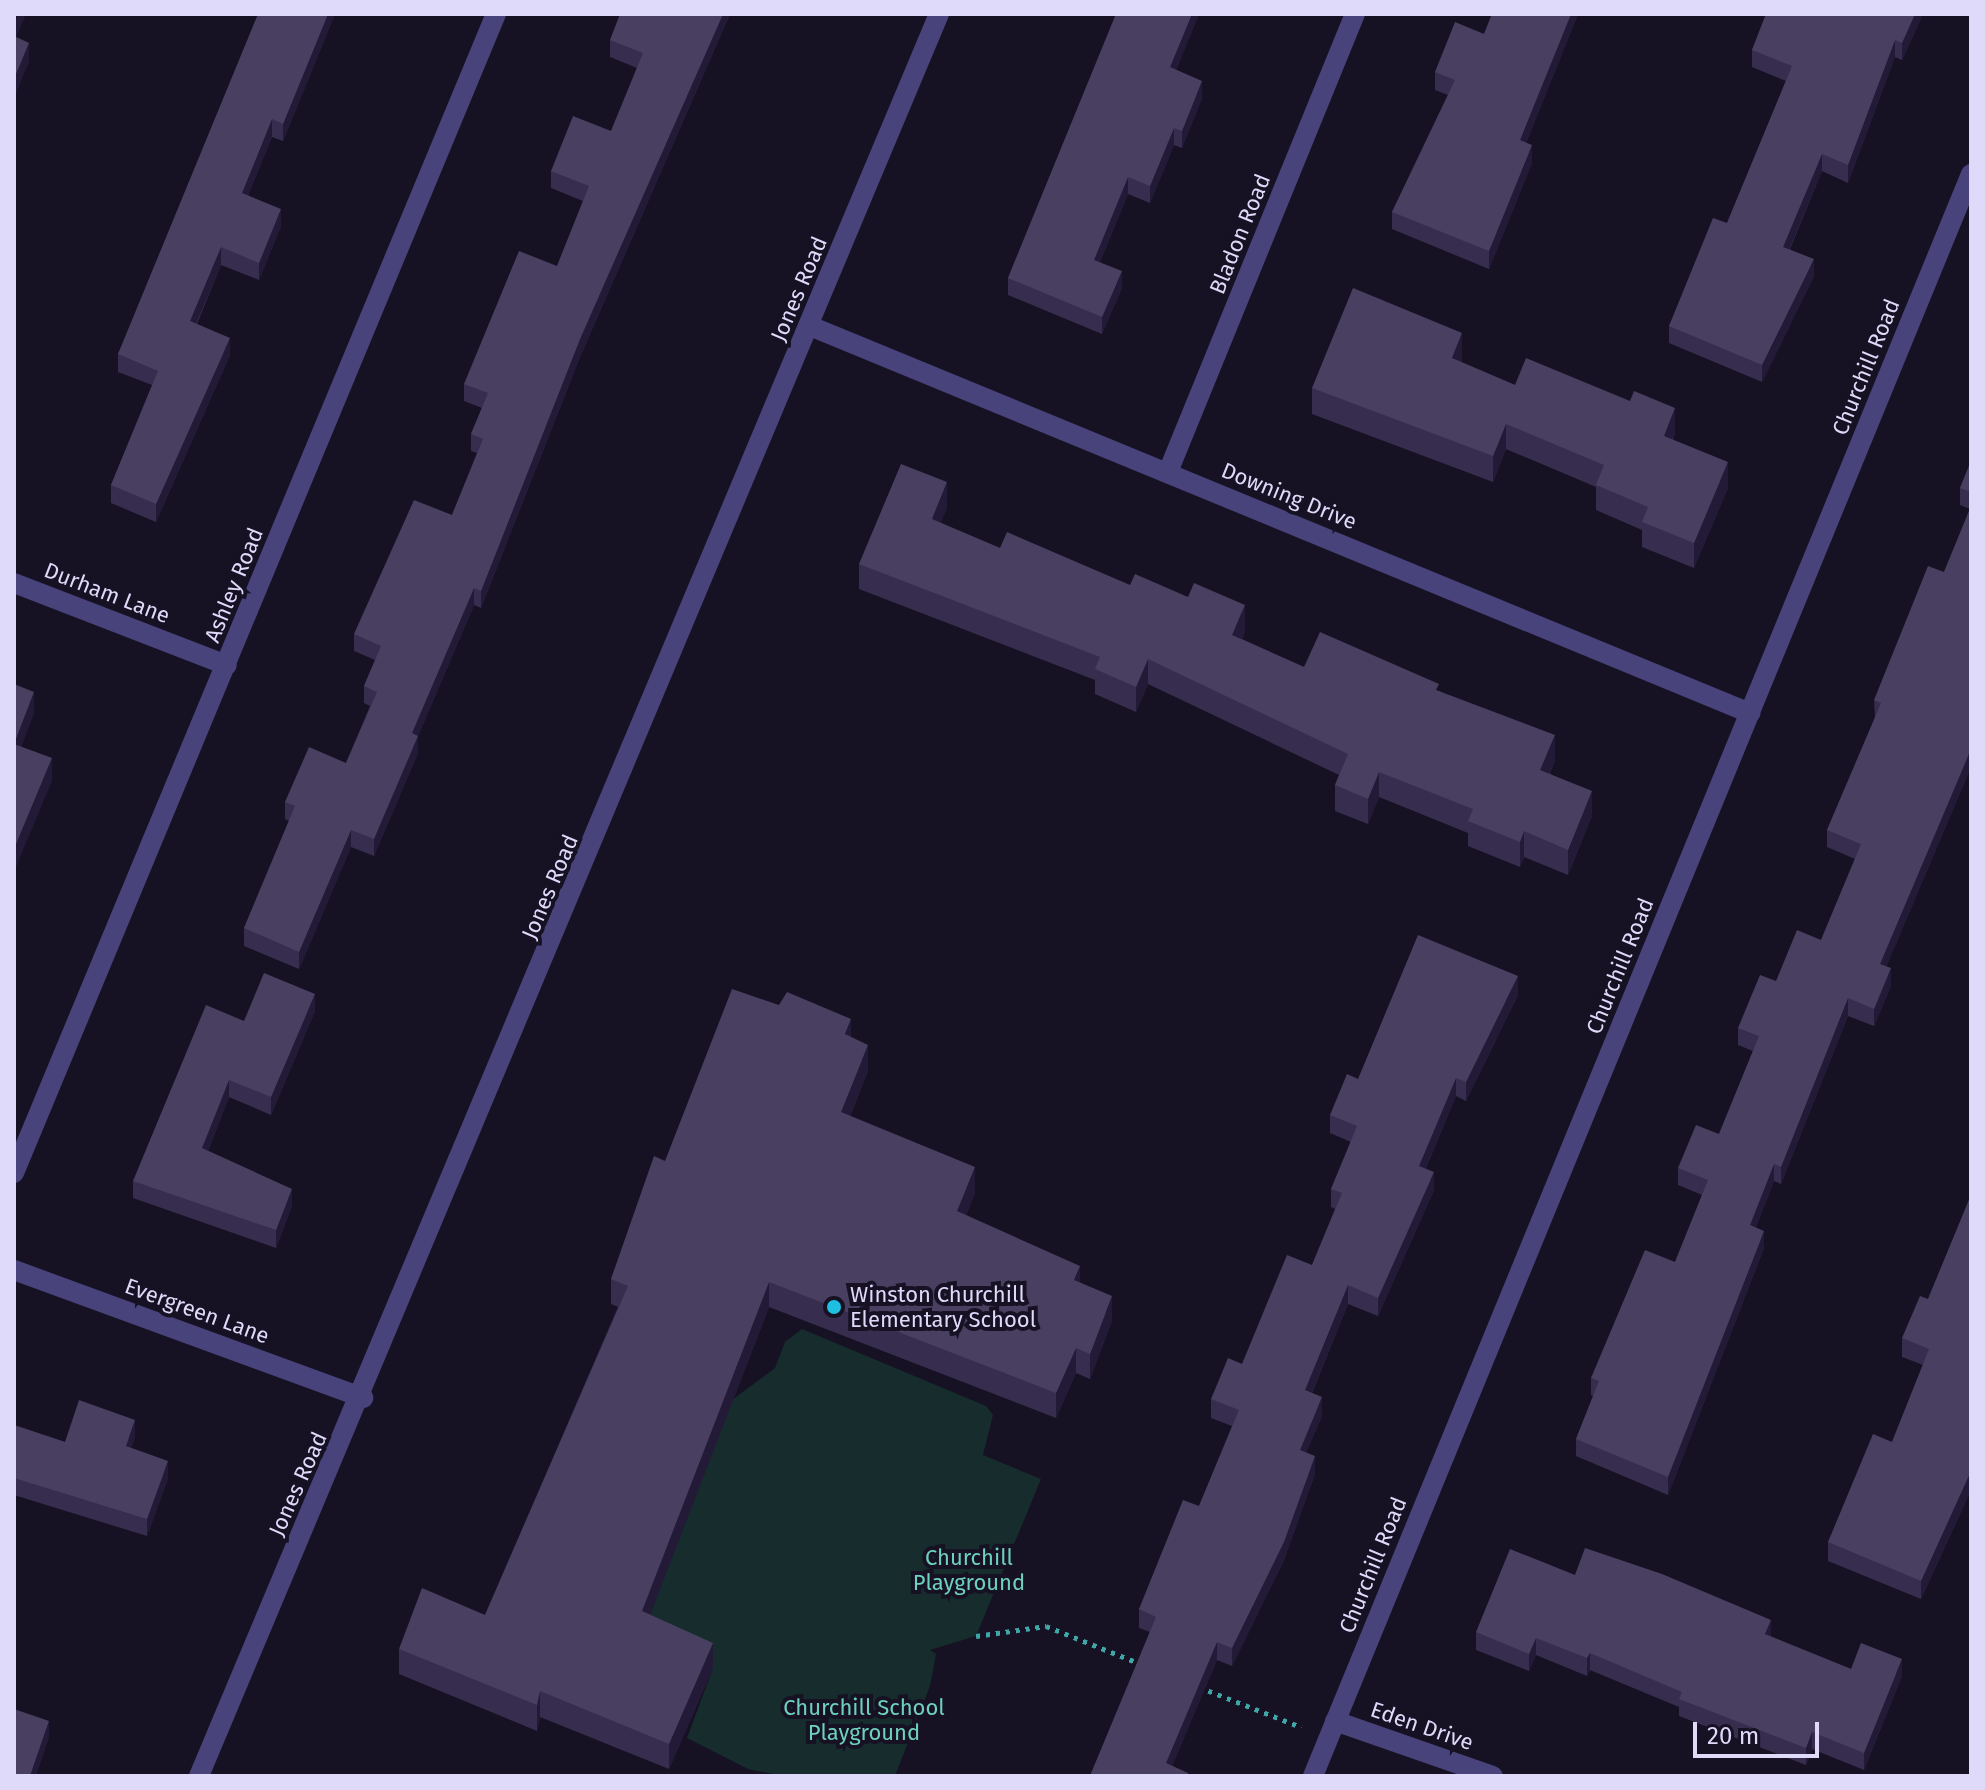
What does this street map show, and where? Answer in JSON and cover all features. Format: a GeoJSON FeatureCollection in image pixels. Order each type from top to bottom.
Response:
{"type":"FeatureCollection","features":[{"type":"Feature","properties":{"kind":"street","name":"Ashley Road"},"geometry":{"type":"LineString","coordinates":[[14,1173],[496,14]]}},
{"type":"Feature","properties":{"kind":"street","name":"Jones Road"},"geometry":{"type":"LineString","coordinates":[[199,1776],[363,1398],[939,14]]}},
{"type":"Feature","properties":{"kind":"street","name":"Bladon Road"},"geometry":{"type":"LineString","coordinates":[[1168,472],[1355,14]]}},
{"type":"Feature","properties":{"kind":"street","name":"Churchill Road"},"geometry":{"type":"LineString","coordinates":[[1313,1776],[1971,174]]}},
{"type":"Feature","properties":{"kind":"street","name":"Downing Drive"},"geometry":{"type":"LineString","coordinates":[[810,326],[1750,713]]}},
{"type":"Feature","properties":{"kind":"street","name":"Durham Lane"},"geometry":{"type":"LineString","coordinates":[[14,583],[227,665]]}},
{"type":"Feature","properties":{"kind":"street","name":"Evergreen Lane"},"geometry":{"type":"LineString","coordinates":[[14,1270],[363,1398]]}},
{"type":"Feature","properties":{"kind":"street","name":"Eden Drive"},"geometry":{"type":"LineString","coordinates":[[1332,1729],[1493,1776]]}},
{"type":"Feature","properties":{"kind":"path"},"geometry":{"type":"LineString","coordinates":[[976,1636],[1046,1626],[1149,1667]]}},
{"type":"Feature","properties":{"kind":"path"},"geometry":{"type":"LineString","coordinates":[[1193,1684],[1332,1729]]}},
{"type":"Feature","properties":{"kind":"green space"},"geometry":{"type":"Polygon","coordinates":[[[802,1329],[986,1406],[993,1415],[983,1455],[1041,1479],[976,1636],[930,1650],[936,1654],[930,1686],[895,1776],[783,1776],[748,1769],[687,1738],[713,1668],[642,1636],[728,1403],[775,1368],[785,1342],[802,1329]]]}},
{"type":"Feature","properties":{"kind":"building"},"geometry":{"type":"Polygon","coordinates":[[[258,14],[328,14],[283,124],[272,119],[242,193],[281,209],[259,263],[221,247],[190,321],[230,338],[156,504],[111,485],[158,371],[118,354],[258,14]]]}},
{"type":"Feature","properties":{"kind":"building"},"geometry":{"type":"Polygon","coordinates":[[[620,14],[723,14],[580,339],[481,591],[474,588],[412,733],[418,736],[374,839],[351,830],[299,952],[244,928],[295,806],[285,802],[309,747],[346,763],[377,692],[364,686],[381,646],[354,634],[414,500],[452,515],[483,439],[471,434],[488,393],[464,384],[519,251],[557,266],[589,186],[551,171],[573,116],[611,131],[643,53],[610,40],[620,14]]]}},
{"type":"Feature","properties":{"kind":"building"},"geometry":{"type":"Polygon","coordinates":[[[1116,14],[1192,14],[1170,67],[1202,81],[1182,131],[1174,128],[1150,186],[1128,177],[1094,260],[1122,271],[1102,317],[1008,278],[1116,14]]]}},
{"type":"Feature","properties":{"kind":"building"},"geometry":{"type":"Polygon","coordinates":[[[1492,14],[1571,14],[1520,140],[1532,145],[1489,251],[1392,212],[1455,80],[1435,72],[1455,22],[1484,34],[1492,14]]]}},
{"type":"Feature","properties":{"kind":"building"},"geometry":{"type":"Polygon","coordinates":[[[1766,14],[1915,14],[1902,43],[1895,40],[1848,165],[1822,154],[1783,247],[1814,259],[1762,365],[1669,326],[1713,218],[1727,223],[1792,66],[1752,50],[1766,14]]]}},
{"type":"Feature","properties":{"kind":"building"},"geometry":{"type":"Polygon","coordinates":[[[14,36],[29,43],[14,79],[14,36]]]}},
{"type":"Feature","properties":{"kind":"building"},"geometry":{"type":"Polygon","coordinates":[[[1353,288],[1462,333],[1452,358],[1515,385],[1526,358],[1630,401],[1634,391],[1675,408],[1664,436],[1728,462],[1694,543],[1642,522],[1648,507],[1596,485],[1604,465],[1506,424],[1493,456],[1312,388],[1353,288]]]}},
{"type":"Feature","properties":{"kind":"building"},"geometry":{"type":"Polygon","coordinates":[[[1971,461],[1971,492],[1960,488],[1971,461]]]}},
{"type":"Feature","properties":{"kind":"building"},"geometry":{"type":"Polygon","coordinates":[[[901,464],[947,482],[932,519],[1000,548],[1007,532],[1130,585],[1135,574],[1188,597],[1194,583],[1245,605],[1232,635],[1304,667],[1320,632],[1439,684],[1436,690],[1555,735],[1540,770],[1592,791],[1568,850],[1524,831],[1520,842],[1468,821],[1473,809],[1379,772],[1368,799],[1335,785],[1348,754],[1148,659],[1136,687],[1095,669],[1100,657],[859,564],[901,464]]]}},
{"type":"Feature","properties":{"kind":"building"},"geometry":{"type":"Polygon","coordinates":[[[1971,506],[1971,749],[1880,964],[1891,968],[1874,1009],[1848,998],[1781,1167],[1774,1164],[1750,1225],[1764,1231],[1668,1477],[1576,1439],[1599,1381],[1591,1378],[1645,1250],[1675,1262],[1708,1180],[1678,1168],[1696,1125],[1719,1134],[1759,1036],[1738,1028],[1760,975],[1776,981],[1797,930],[1821,940],[1861,844],[1827,830],[1881,703],[1874,700],[1928,566],[1944,572],[1971,506]]]}},
{"type":"Feature","properties":{"kind":"building"},"geometry":{"type":"Polygon","coordinates":[[[14,684],[34,692],[14,744],[14,684]]]}},
{"type":"Feature","properties":{"kind":"building"},"geometry":{"type":"Polygon","coordinates":[[[14,744],[52,758],[14,849],[14,744]]]}},
{"type":"Feature","properties":{"kind":"building"},"geometry":{"type":"Polygon","coordinates":[[[1418,935],[1518,976],[1466,1082],[1456,1078],[1419,1166],[1434,1172],[1378,1298],[1348,1285],[1305,1390],[1322,1397],[1300,1450],[1315,1456],[1284,1542],[1232,1648],[1217,1642],[1166,1763],[1188,1773],[1187,1776],[1090,1776],[1156,1617],[1139,1609],[1183,1500],[1199,1506],[1239,1410],[1211,1399],[1228,1358],[1242,1364],[1287,1255],[1312,1265],[1342,1193],[1331,1189],[1357,1126],[1330,1115],[1347,1074],[1358,1079],[1418,935]]]}},
{"type":"Feature","properties":{"kind":"building"},"geometry":{"type":"Polygon","coordinates":[[[264,973],[315,994],[271,1097],[229,1080],[202,1148],[292,1189],[276,1230],[133,1181],[206,1005],[244,1021],[264,973]]]}},
{"type":"Feature","properties":{"kind":"building"},"geometry":{"type":"Polygon","coordinates":[[[732,989],[779,1005],[787,992],[851,1019],[845,1034],[868,1045],[841,1112],[975,1167],[957,1211],[1080,1266],[1074,1280],[1112,1296],[1090,1354],[1076,1348],[1056,1393],[769,1282],[642,1611],[713,1643],[669,1744],[540,1691],[537,1705],[399,1649],[422,1588],[485,1615],[628,1286],[611,1279],[654,1156],[665,1161],[732,989]]]}},
{"type":"Feature","properties":{"kind":"building"},"geometry":{"type":"Polygon","coordinates":[[[1971,1195],[1971,1471],[1921,1581],[1828,1542],[1873,1434],[1892,1442],[1929,1349],[1902,1338],[1920,1296],[1928,1299],[1971,1195]]]}},
{"type":"Feature","properties":{"kind":"building"},"geometry":{"type":"Polygon","coordinates":[[[79,1400],[135,1420],[126,1446],[168,1461],[147,1519],[14,1478],[14,1425],[65,1442],[79,1400]]]}},
{"type":"Feature","properties":{"kind":"building"},"geometry":{"type":"Polygon","coordinates":[[[1585,1548],[1662,1574],[1771,1620],[1765,1634],[1851,1669],[1861,1643],[1902,1659],[1864,1753],[1812,1732],[1806,1748],[1679,1699],[1682,1692],[1590,1653],[1587,1658],[1536,1638],[1529,1654],[1476,1632],[1510,1549],[1575,1575],[1585,1548]]]}},
{"type":"Feature","properties":{"kind":"building"},"geometry":{"type":"Polygon","coordinates":[[[14,1709],[49,1721],[30,1776],[14,1776],[14,1709]]]}},
{"type":"Feature","properties":{"kind":"place","name":"Winston Churchill Elementary School"},"geometry":{"type":"Point","coordinates":[834,1307]}},
{"type":"Feature","properties":{"kind":"park label","name":"Churchill Playground"},"geometry":{"type":"Point","coordinates":[969,1570]}},
{"type":"Feature","properties":{"kind":"park label","name":"Churchill School Playground"},"geometry":{"type":"Point","coordinates":[864,1720]}}]}
